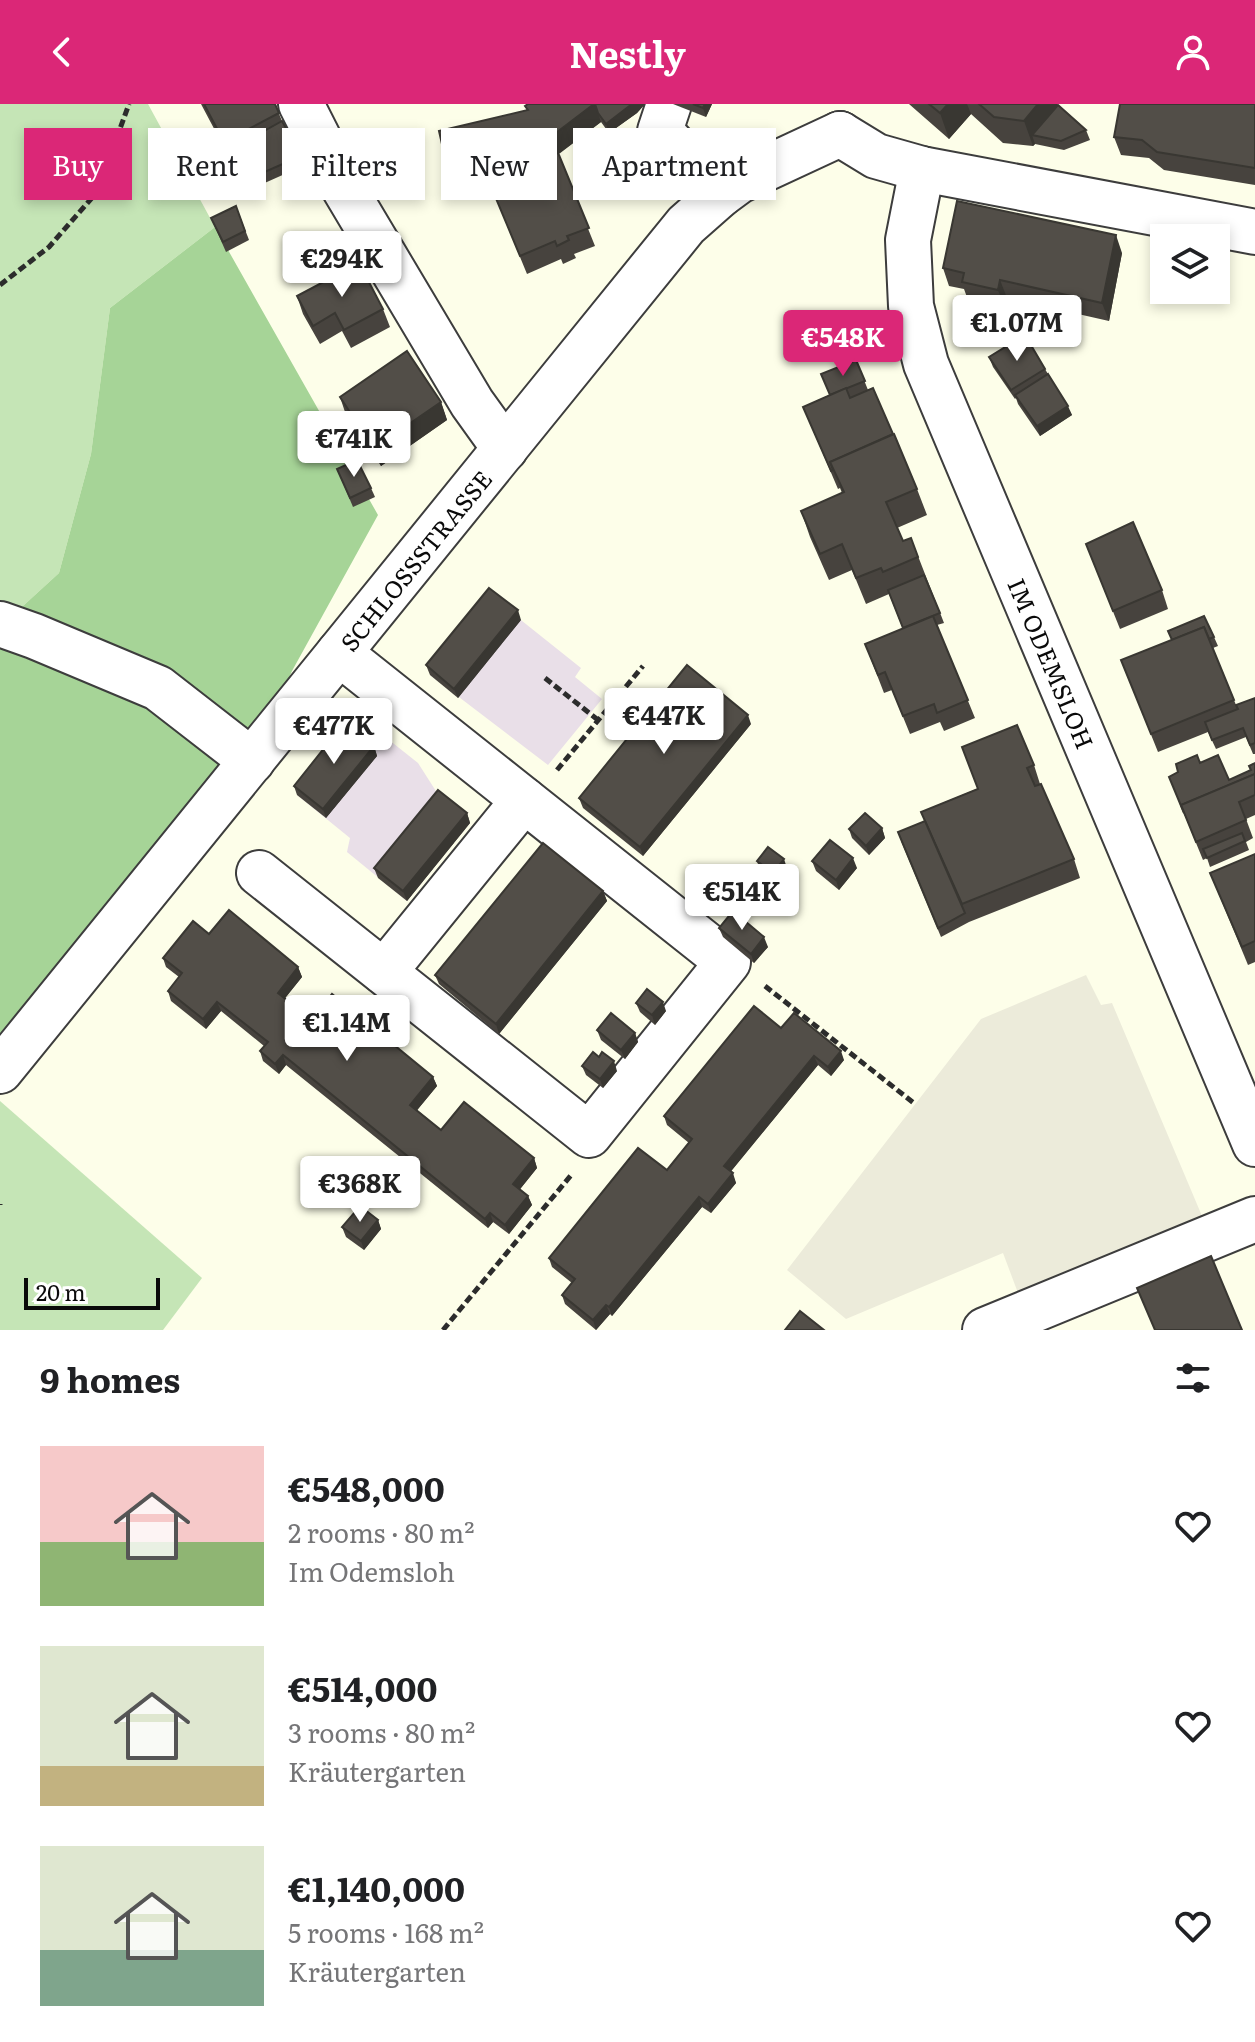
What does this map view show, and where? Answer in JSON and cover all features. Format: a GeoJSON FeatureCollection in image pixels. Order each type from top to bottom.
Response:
{"type":"FeatureCollection","features":[{"type":"Feature","properties":{"kind":"street"},"geometry":{"type":"LineString","coordinates":[[301,104],[341,183],[472,403],[505,449]]}},
{"type":"Feature","properties":{"kind":"street"},"geometry":{"type":"LineString","coordinates":[[661,128],[669,104]]}},
{"type":"Feature","properties":{"kind":"street"},"geometry":{"type":"LineString","coordinates":[[687,128],[696,104]]}},
{"type":"Feature","properties":{"kind":"street"},"geometry":{"type":"LineString","coordinates":[[832,119],[876,156],[922,169],[1255,232]]}},
{"type":"Feature","properties":{"kind":"street","name":"SCHLOSSSTRASSE"},"geometry":{"type":"LineString","coordinates":[[776,156],[832,119]]}},
{"type":"Feature","properties":{"kind":"street","name":"IM ODEMSLOH"},"geometry":{"type":"LineString","coordinates":[[922,169],[908,240],[911,306],[926,364],[1255,1144]]}},
{"type":"Feature","properties":{"kind":"street","name":"SCHLOSSSTRASSE"},"geometry":{"type":"LineString","coordinates":[[0,1071],[686,225],[714,200]]}},
{"type":"Feature","properties":{"kind":"street"},"geometry":{"type":"LineString","coordinates":[[0,624],[158,688],[252,761]]}},
{"type":"Feature","properties":{"kind":"street"},"geometry":{"type":"LineString","coordinates":[[259,873],[589,1135],[728,962],[339,653]]}},
{"type":"Feature","properties":{"kind":"street"},"geometry":{"type":"LineString","coordinates":[[384,972],[526,802]]}},
{"type":"Feature","properties":{"kind":"street"},"geometry":{"type":"LineString","coordinates":[[985,1330],[1255,1219]]}},
{"type":"Feature","properties":{"kind":"path"},"geometry":{"type":"LineString","coordinates":[[0,285],[49,247],[97,192],[129,104]]}},
{"type":"Feature","properties":{"kind":"path"},"geometry":{"type":"LineString","coordinates":[[526,802],[643,666]]}},
{"type":"Feature","properties":{"kind":"path"},"geometry":{"type":"LineString","coordinates":[[545,678],[598,720]]}},
{"type":"Feature","properties":{"kind":"path"},"geometry":{"type":"LineString","coordinates":[[728,962],[752,975],[915,1104]]}},
{"type":"Feature","properties":{"kind":"path"},"geometry":{"type":"LineString","coordinates":[[443,1330],[578,1167],[589,1135]]}},
{"type":"Feature","properties":{"kind":"shaded area"},"geometry":{"type":"Polygon","coordinates":[[[492,597],[581,668],[575,677],[602,699],[548,765],[430,675],[492,597]]]}},
{"type":"Feature","properties":{"kind":"shaded area"},"geometry":{"type":"Polygon","coordinates":[[[360,717],[418,763],[441,799],[470,823],[407,901],[347,852],[350,838],[297,795],[360,717]]]}},
{"type":"Feature","properties":{"kind":"shaded area"},"geometry":{"type":"Polygon","coordinates":[[[1086,975],[1101,1005],[1112,1003],[1202,1216],[1018,1293],[1003,1253],[846,1319],[787,1270],[981,1019],[1086,975]]]}},
{"type":"Feature","properties":{"kind":"green space"},"geometry":{"type":"Polygon","coordinates":[[[0,104],[148,104],[161,128],[148,128],[148,200],[200,200],[215,227],[110,308],[91,454],[59,573],[0,627],[0,104]]]}},
{"type":"Feature","properties":{"kind":"green space"},"geometry":{"type":"Polygon","coordinates":[[[215,227],[378,515],[292,671],[252,761],[0,1071],[0,627],[59,573],[91,454],[110,308],[215,227]]]}},
{"type":"Feature","properties":{"kind":"green space"},"geometry":{"type":"Polygon","coordinates":[[[0,1101],[202,1278],[163,1330],[0,1330],[0,1101]]]}},
{"type":"Feature","properties":{"kind":"building"},"geometry":{"type":"Polygon","coordinates":[[[204,104],[275,104],[279,113],[251,128],[217,128],[204,104]]]}},
{"type":"Feature","properties":{"kind":"building"},"geometry":{"type":"Polygon","coordinates":[[[594,104],[557,132],[557,128],[452,128],[528,110],[525,106],[594,104]]]}},
{"type":"Feature","properties":{"kind":"building"},"geometry":{"type":"Polygon","coordinates":[[[595,104],[632,104],[606,124],[595,104]]]}},
{"type":"Feature","properties":{"kind":"building"},"geometry":{"type":"Polygon","coordinates":[[[929,104],[948,104],[940,113],[929,104]]]}},
{"type":"Feature","properties":{"kind":"building"},"geometry":{"type":"Polygon","coordinates":[[[979,104],[1038,104],[1024,121],[994,117],[979,104]]]}},
{"type":"Feature","properties":{"kind":"building"},"geometry":{"type":"Polygon","coordinates":[[[1120,104],[1255,104],[1255,168],[1157,152],[1142,140],[1114,137],[1120,104]]]}},
{"type":"Feature","properties":{"kind":"building"},"geometry":{"type":"Polygon","coordinates":[[[1058,105],[1086,130],[1061,141],[1032,135],[1058,105]]]}},
{"type":"Feature","properties":{"kind":"building"},"geometry":{"type":"Polygon","coordinates":[[[282,121],[286,128],[282,128],[282,164],[266,171],[266,130],[282,121]]]}},
{"type":"Feature","properties":{"kind":"building"},"geometry":{"type":"Polygon","coordinates":[[[557,152],[573,189],[573,200],[577,200],[589,228],[567,236],[569,240],[557,246],[555,241],[520,256],[497,200],[557,200],[557,152]]]}},
{"type":"Feature","properties":{"kind":"building"},"geometry":{"type":"Polygon","coordinates":[[[957,201],[1116,235],[1102,303],[1000,280],[998,290],[962,282],[964,273],[943,268],[957,201]]]}},
{"type":"Feature","properties":{"kind":"building"},"geometry":{"type":"Polygon","coordinates":[[[236,206],[245,231],[223,242],[211,218],[236,206]]]}},
{"type":"Feature","properties":{"kind":"building"},"geometry":{"type":"Polygon","coordinates":[[[359,263],[383,309],[344,330],[335,313],[313,326],[297,296],[359,263]]]}},
{"type":"Feature","properties":{"kind":"building"},"geometry":{"type":"Polygon","coordinates":[[[1025,335],[1045,369],[1011,390],[989,357],[1025,335]]]}},
{"type":"Feature","properties":{"kind":"building"},"geometry":{"type":"Polygon","coordinates":[[[407,351],[441,402],[374,448],[368,439],[363,442],[356,433],[361,429],[340,397],[407,351]]]}},
{"type":"Feature","properties":{"kind":"building"},"geometry":{"type":"Polygon","coordinates":[[[856,360],[865,381],[830,395],[821,374],[856,360]]]}},
{"type":"Feature","properties":{"kind":"building"},"geometry":{"type":"Polygon","coordinates":[[[1048,374],[1068,406],[1037,426],[1015,395],[1048,374]]]}},
{"type":"Feature","properties":{"kind":"building"},"geometry":{"type":"Polygon","coordinates":[[[846,388],[850,398],[873,388],[893,434],[830,462],[831,471],[803,407],[846,388]]]}},
{"type":"Feature","properties":{"kind":"building"},"geometry":{"type":"Polygon","coordinates":[[[894,434],[917,489],[886,502],[903,541],[911,538],[918,557],[883,572],[881,568],[856,578],[842,544],[820,554],[801,511],[844,492],[830,462],[894,434]]]}},
{"type":"Feature","properties":{"kind":"building"},"geometry":{"type":"Polygon","coordinates":[[[357,460],[371,488],[350,498],[337,469],[357,460]]]}},
{"type":"Feature","properties":{"kind":"building"},"geometry":{"type":"Polygon","coordinates":[[[1133,522],[1162,590],[1113,611],[1086,544],[1133,522]]]}},
{"type":"Feature","properties":{"kind":"building"},"geometry":{"type":"Polygon","coordinates":[[[924,575],[940,613],[903,628],[888,590],[924,575]]]}},
{"type":"Feature","properties":{"kind":"building"},"geometry":{"type":"Polygon","coordinates":[[[489,588],[518,610],[454,689],[426,665],[489,588]]]}},
{"type":"Feature","properties":{"kind":"building"},"geometry":{"type":"Polygon","coordinates":[[[933,616],[968,700],[937,713],[934,704],[903,716],[885,672],[878,675],[865,644],[933,616]]]}},
{"type":"Feature","properties":{"kind":"building"},"geometry":{"type":"Polygon","coordinates":[[[1204,616],[1214,637],[1209,639],[1204,627],[1172,640],[1168,631],[1204,616]]]}},
{"type":"Feature","properties":{"kind":"building"},"geometry":{"type":"Polygon","coordinates":[[[1204,627],[1234,700],[1151,734],[1121,660],[1204,627]]]}},
{"type":"Feature","properties":{"kind":"building"},"geometry":{"type":"Polygon","coordinates":[[[687,665],[748,715],[640,847],[579,798],[687,665]]]}},
{"type":"Feature","properties":{"kind":"building"},"geometry":{"type":"Polygon","coordinates":[[[1255,698],[1255,743],[1250,745],[1243,728],[1212,740],[1205,722],[1238,709],[1236,705],[1255,698]]]}},
{"type":"Feature","properties":{"kind":"building"},"geometry":{"type":"Polygon","coordinates":[[[345,722],[374,746],[323,809],[294,786],[345,722]]]}},
{"type":"Feature","properties":{"kind":"building"},"geometry":{"type":"Polygon","coordinates":[[[1017,725],[1034,765],[1027,768],[1035,786],[1041,784],[1074,859],[962,904],[921,812],[978,789],[962,747],[1017,725]]]}},
{"type":"Feature","properties":{"kind":"building"},"geometry":{"type":"Polygon","coordinates":[[[1197,755],[1200,763],[1218,755],[1229,780],[1251,770],[1249,766],[1255,763],[1255,774],[1181,805],[1184,813],[1169,777],[1178,772],[1176,764],[1197,755]]]}},
{"type":"Feature","properties":{"kind":"building"},"geometry":{"type":"Polygon","coordinates":[[[1255,774],[1255,795],[1239,802],[1246,820],[1196,842],[1181,805],[1255,774]]]}},
{"type":"Feature","properties":{"kind":"building"},"geometry":{"type":"Polygon","coordinates":[[[438,790],[467,813],[403,891],[374,868],[438,790]]]}},
{"type":"Feature","properties":{"kind":"building"},"geometry":{"type":"Polygon","coordinates":[[[865,813],[882,828],[866,846],[849,829],[865,813]]]}},
{"type":"Feature","properties":{"kind":"building"},"geometry":{"type":"Polygon","coordinates":[[[925,821],[965,913],[938,928],[898,832],[925,821]]]}},
{"type":"Feature","properties":{"kind":"building"},"geometry":{"type":"Polygon","coordinates":[[[1242,833],[1245,841],[1207,858],[1203,849],[1242,833]]]}},
{"type":"Feature","properties":{"kind":"building"},"geometry":{"type":"Polygon","coordinates":[[[830,840],[853,858],[836,880],[812,861],[830,840]]]}},
{"type":"Feature","properties":{"kind":"building"},"geometry":{"type":"Polygon","coordinates":[[[543,843],[603,891],[496,1024],[435,975],[543,843]]]}},
{"type":"Feature","properties":{"kind":"building"},"geometry":{"type":"Polygon","coordinates":[[[768,847],[784,859],[773,873],[757,861],[768,847]]]}},
{"type":"Feature","properties":{"kind":"building"},"geometry":{"type":"Polygon","coordinates":[[[1255,854],[1255,941],[1242,947],[1210,873],[1255,854]]]}},
{"type":"Feature","properties":{"kind":"building"},"geometry":{"type":"Polygon","coordinates":[[[229,910],[298,967],[278,993],[312,1020],[332,994],[433,1077],[410,1105],[441,1130],[464,1102],[534,1158],[513,1184],[528,1196],[505,1225],[490,1213],[485,1219],[283,1055],[275,1064],[260,1051],[268,1042],[217,1002],[203,1019],[168,991],[182,973],[163,958],[193,921],[209,934],[229,910]]]}},
{"type":"Feature","properties":{"kind":"building"},"geometry":{"type":"Polygon","coordinates":[[[733,911],[764,937],[751,954],[719,928],[733,911]]]}},
{"type":"Feature","properties":{"kind":"building"},"geometry":{"type":"Polygon","coordinates":[[[647,989],[663,1002],[652,1015],[636,1003],[647,989]]]}},
{"type":"Feature","properties":{"kind":"building"},"geometry":{"type":"Polygon","coordinates":[[[754,1006],[781,1028],[794,1013],[841,1051],[828,1067],[814,1056],[724,1166],[733,1173],[708,1204],[699,1197],[609,1307],[606,1305],[593,1320],[562,1295],[575,1279],[549,1258],[638,1148],[667,1170],[692,1139],[664,1116],[754,1006]]]}},
{"type":"Feature","properties":{"kind":"building"},"geometry":{"type":"Polygon","coordinates":[[[611,1013],[635,1033],[621,1050],[597,1030],[611,1013]]]}},
{"type":"Feature","properties":{"kind":"building"},"geometry":{"type":"Polygon","coordinates":[[[593,1052],[599,1057],[602,1052],[614,1061],[600,1079],[582,1066],[593,1052]]]}},
{"type":"Feature","properties":{"kind":"building"},"geometry":{"type":"Polygon","coordinates":[[[360,1206],[378,1220],[361,1241],[342,1227],[360,1206]]]}},
{"type":"Feature","properties":{"kind":"building"},"geometry":{"type":"Polygon","coordinates":[[[1211,1256],[1242,1330],[1155,1330],[1137,1288],[1211,1256]]]}},
{"type":"Feature","properties":{"kind":"building"},"geometry":{"type":"Polygon","coordinates":[[[800,1311],[824,1330],[785,1330],[800,1311]]]}}]}
